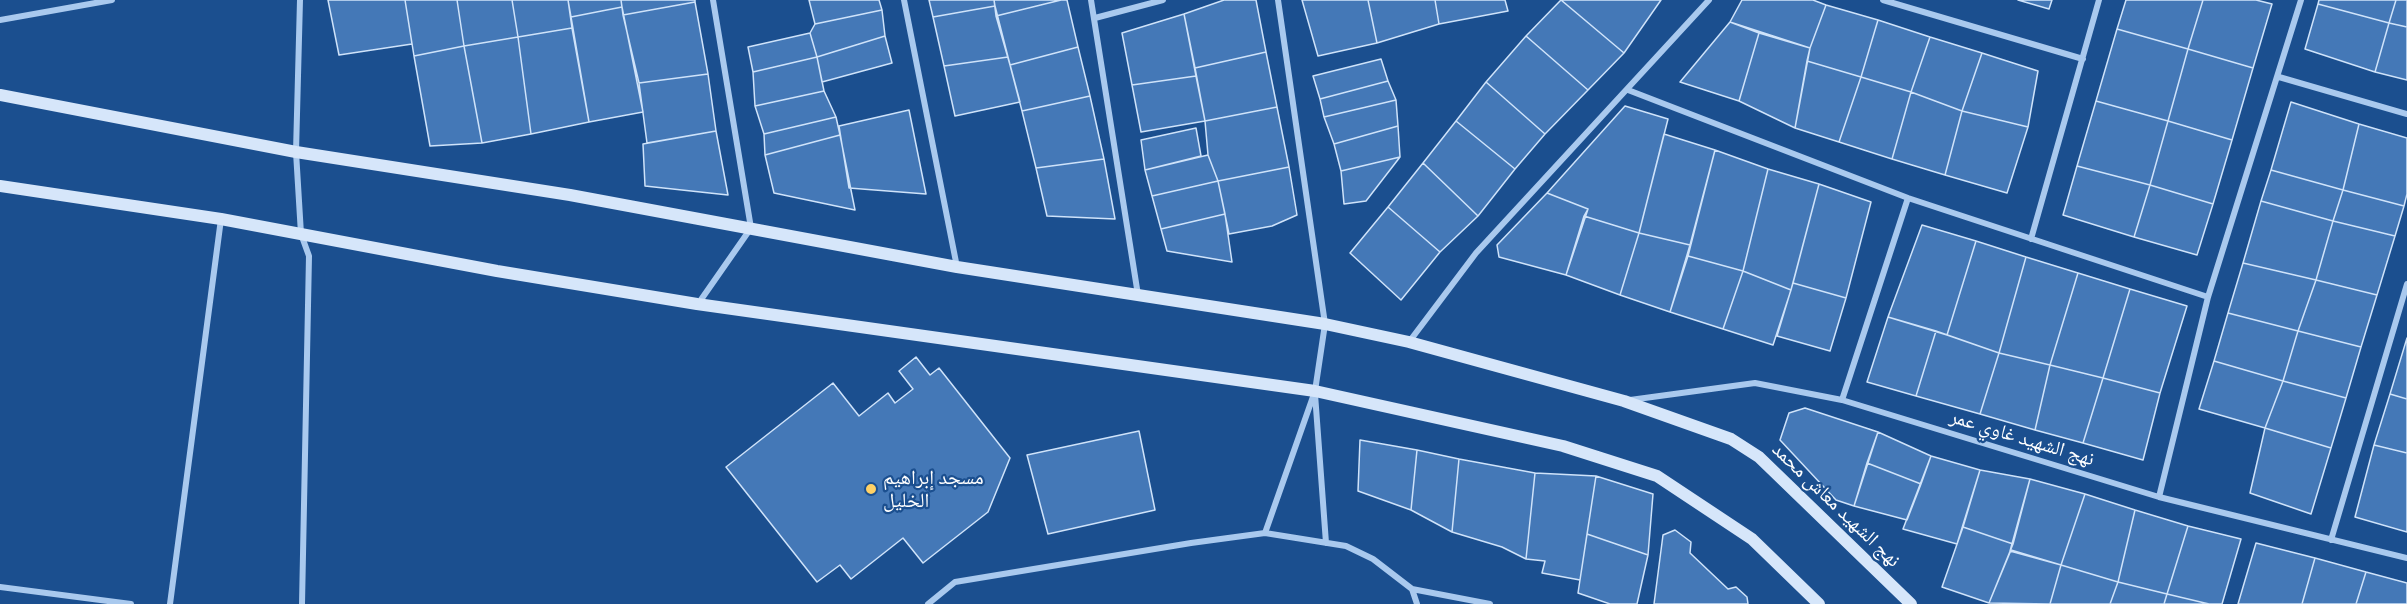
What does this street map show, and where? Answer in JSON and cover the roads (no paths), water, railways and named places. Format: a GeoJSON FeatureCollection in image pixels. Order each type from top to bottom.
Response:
{"type":"FeatureCollection","features":[{"type":"Feature","properties":{"kind":"main road","name":"نهج الشهيد معاش محمد"},"geometry":{"type":"LineString","coordinates":[[0,96],[296,152],[570,195],[957,267],[1325,324],[1409,342],[1624,401],[1731,439],[1759,458],[1911,604]]}},
{"type":"Feature","properties":{"kind":"main road"},"geometry":{"type":"LineString","coordinates":[[0,186],[221,219],[497,271],[697,304],[1315,391],[1563,446],[1657,476],[1752,539],[1819,604]]}},
{"type":"Feature","properties":{"kind":"street"},"geometry":{"type":"LineString","coordinates":[[0,20],[112,0]]}},
{"type":"Feature","properties":{"kind":"street"},"geometry":{"type":"LineString","coordinates":[[300,0],[296,152],[301,234],[309,256],[302,604]]}},
{"type":"Feature","properties":{"kind":"street"},"geometry":{"type":"LineString","coordinates":[[697,304],[751,228],[713,0]]}},
{"type":"Feature","properties":{"kind":"street"},"geometry":{"type":"LineString","coordinates":[[904,0],[957,267]]}},
{"type":"Feature","properties":{"kind":"street"},"geometry":{"type":"LineString","coordinates":[[1091,0],[1138,296]]}},
{"type":"Feature","properties":{"kind":"street"},"geometry":{"type":"LineString","coordinates":[[1095,18],[1163,0]]}},
{"type":"Feature","properties":{"kind":"street"},"geometry":{"type":"LineString","coordinates":[[1265,533],[1315,391],[1325,324],[1278,0]]}},
{"type":"Feature","properties":{"kind":"street"},"geometry":{"type":"LineString","coordinates":[[1409,342],[1476,253],[1709,0]]}},
{"type":"Feature","properties":{"kind":"street"},"geometry":{"type":"LineString","coordinates":[[1883,0],[2083,59]]}},
{"type":"Feature","properties":{"kind":"street"},"geometry":{"type":"LineString","coordinates":[[2031,238],[2099,0]]}},
{"type":"Feature","properties":{"kind":"street"},"geometry":{"type":"LineString","coordinates":[[2158,497],[2208,297],[2279,77],[2301,0]]}},
{"type":"Feature","properties":{"kind":"street"},"geometry":{"type":"LineString","coordinates":[[2279,77],[2407,114]]}},
{"type":"Feature","properties":{"kind":"street"},"geometry":{"type":"LineString","coordinates":[[1628,90],[1908,198],[2208,297]]}},
{"type":"Feature","properties":{"kind":"street"},"geometry":{"type":"LineString","coordinates":[[1842,400],[1908,198]]}},
{"type":"Feature","properties":{"kind":"street"},"geometry":{"type":"LineString","coordinates":[[170,604],[221,219]]}},
{"type":"Feature","properties":{"kind":"street"},"geometry":{"type":"LineString","coordinates":[[2331,540],[2407,284]]}},
{"type":"Feature","properties":{"kind":"street","name":"نهج الشهيد غاوي عمر"},"geometry":{"type":"LineString","coordinates":[[1624,401],[1755,383],[1842,400],[2158,497],[2407,558]]}},
{"type":"Feature","properties":{"kind":"street"},"geometry":{"type":"LineString","coordinates":[[1315,391],[1326,543]]}},
{"type":"Feature","properties":{"kind":"street"},"geometry":{"type":"LineString","coordinates":[[928,604],[955,582],[1265,533],[1346,546],[1373,559],[1412,589],[1490,604]]}},
{"type":"Feature","properties":{"kind":"street"},"geometry":{"type":"LineString","coordinates":[[0,587],[131,604]]}},
{"type":"Feature","properties":{"kind":"street"},"geometry":{"type":"LineString","coordinates":[[1412,589],[1417,604]]}},
{"type":"Feature","properties":{"kind":"place","name":"مسجد إبراهيم الخليل"},"geometry":{"type":"Point","coordinates":[871,489]}}]}
